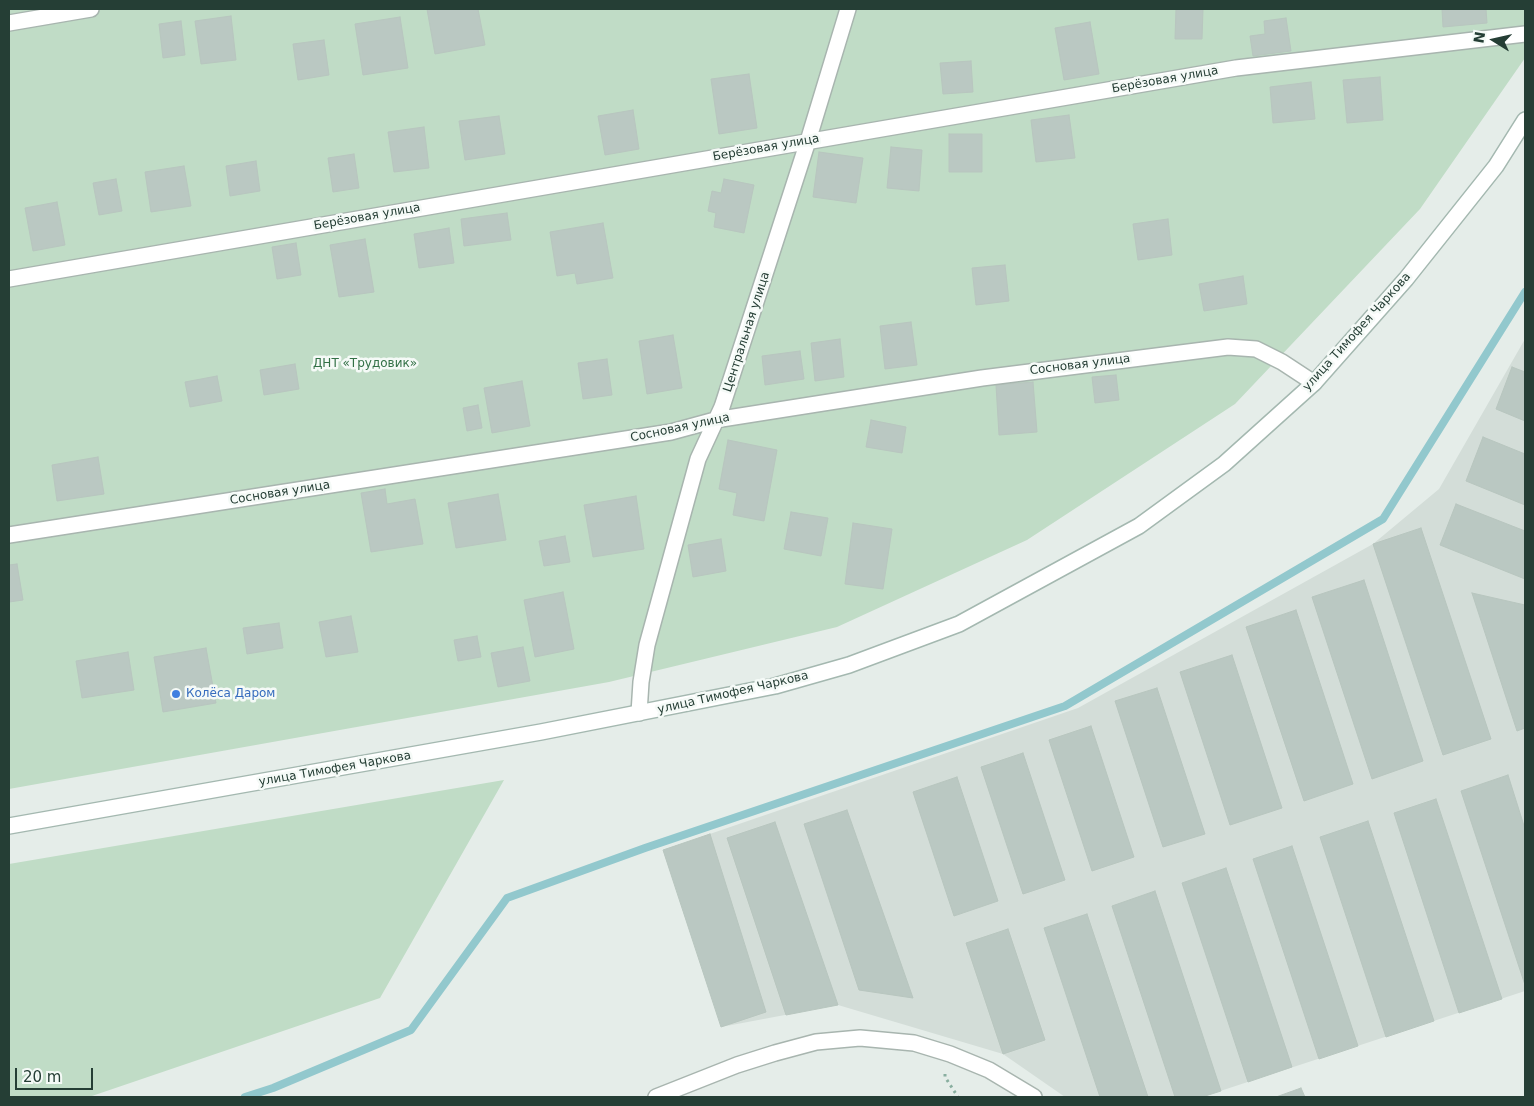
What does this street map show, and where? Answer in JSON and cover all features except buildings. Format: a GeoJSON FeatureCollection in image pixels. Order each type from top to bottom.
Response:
{"type":"FeatureCollection","features":[{"type":"Feature","properties":{"kind":"street"},"geometry":{"type":"LineString","coordinates":[[9,23],[91,9]]}},
{"type":"Feature","properties":{"kind":"street","name":"Центральная улица"},"geometry":{"type":"LineString","coordinates":[[639,713],[641,682],[647,645],[698,459],[722,407],[848,9]]}},
{"type":"Feature","properties":{"kind":"street","name":"Берёзовая улица"},"geometry":{"type":"LineString","coordinates":[[9,279],[808,140],[1236,68],[1525,34]]}},
{"type":"Feature","properties":{"kind":"street","name":"улица Тимофея Чаркова"},"geometry":{"type":"LineString","coordinates":[[9,826],[522,736],[775,686],[849,665],[959,624],[1139,526],[1224,464],[1314,383],[1406,279],[1496,166],[1525,120]]}},
{"type":"Feature","properties":{"kind":"street","name":"Сосновая улица"},"geometry":{"type":"LineString","coordinates":[[9,536],[671,432],[715,420],[982,378],[1228,347],[1256,349],[1282,362],[1314,383]]}},
{"type":"Feature","properties":{"kind":"street"},"geometry":{"type":"LineString","coordinates":[[656,1097],[737,1065],[775,1053],[816,1042],[860,1038],[914,1043],[950,1054],[989,1070],[1034,1097]]}},
{"type":"Feature","properties":{"kind":"shaded area"},"geometry":{"type":"Polygon","coordinates":[[[1525,339],[1525,991],[1202,1097],[1065,1097],[1003,1054],[838,1005],[721,1027],[663,850],[1078,708],[1373,544],[1439,489],[1525,339]]]}},
{"type":"Feature","properties":{"kind":"green space","name":"ДНТ «Трудовик»"},"geometry":{"type":"Polygon","coordinates":[[[9,9],[1525,9],[1525,58],[1420,209],[1235,404],[1027,540],[837,627],[609,682],[9,789],[9,9]]]}},
{"type":"Feature","properties":{"kind":"green space"},"geometry":{"type":"Polygon","coordinates":[[[504,780],[380,998],[89,1097],[9,1097],[9,864],[504,780]]]}},
{"type":"Feature","properties":{"kind":"waterway"},"geometry":{"type":"LineString","coordinates":[[245,1097],[273,1088],[411,1030],[507,898],[645,848],[1065,706],[1383,519],[1525,292]]}},
{"type":"Feature","properties":{"kind":"place","name":"Колёса Даром"},"geometry":{"type":"Point","coordinates":[176,694]}}]}
